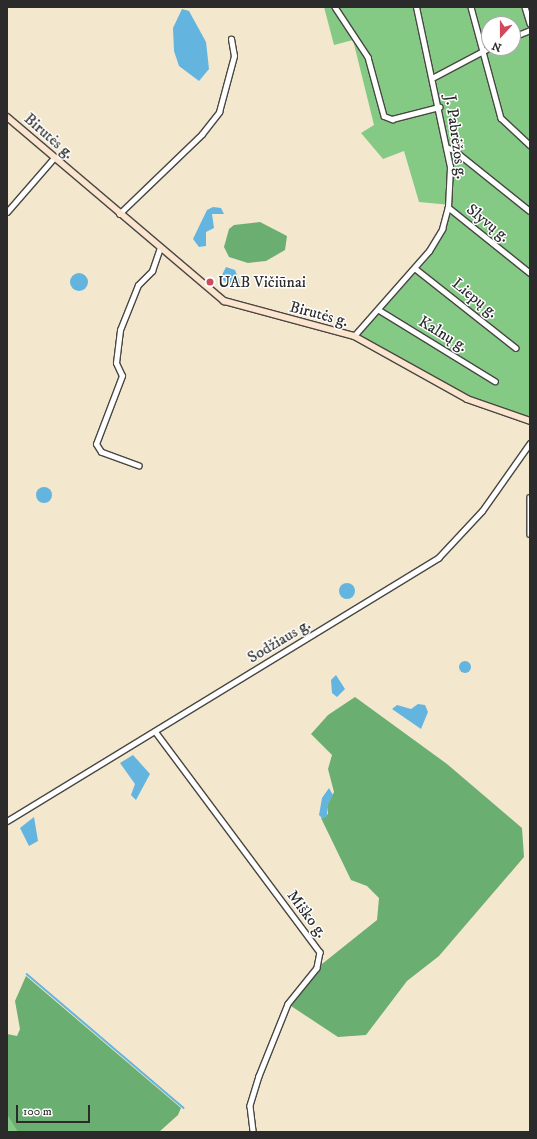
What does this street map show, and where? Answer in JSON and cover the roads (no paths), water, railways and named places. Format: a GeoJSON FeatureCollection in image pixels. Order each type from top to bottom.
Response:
{"type":"FeatureCollection","features":[{"type":"Feature","properties":{"kind":"main road","name":"Birutės g."},"geometry":{"type":"LineString","coordinates":[[7,117],[211,292],[233,305],[354,336],[467,399],[530,421]]}},
{"type":"Feature","properties":{"kind":"street"},"geometry":{"type":"LineString","coordinates":[[335,7],[368,57],[384,116],[392,120],[439,107]]}},
{"type":"Feature","properties":{"kind":"street","name":"J. Pabrėžos g."},"geometry":{"type":"LineString","coordinates":[[354,336],[416,268],[437,239],[448,207],[450,168],[434,77],[416,7]]}},
{"type":"Feature","properties":{"kind":"street"},"geometry":{"type":"LineString","coordinates":[[471,7],[481,47]]}},
{"type":"Feature","properties":{"kind":"street"},"geometry":{"type":"LineString","coordinates":[[524,7],[530,23],[529,32]]}},
{"type":"Feature","properties":{"kind":"street"},"geometry":{"type":"LineString","coordinates":[[120,214],[202,134],[219,112],[234,56],[231,39]]}},
{"type":"Feature","properties":{"kind":"street"},"geometry":{"type":"LineString","coordinates":[[434,77],[481,52]]}},
{"type":"Feature","properties":{"kind":"street"},"geometry":{"type":"LineString","coordinates":[[483,56],[503,122],[530,145]]}},
{"type":"Feature","properties":{"kind":"street"},"geometry":{"type":"LineString","coordinates":[[446,147],[454,150],[530,211]]}},
{"type":"Feature","properties":{"kind":"street"},"geometry":{"type":"LineString","coordinates":[[7,212],[54,158]]}},
{"type":"Feature","properties":{"kind":"street","name":"Slyvų g."},"geometry":{"type":"LineString","coordinates":[[448,207],[530,273]]}},
{"type":"Feature","properties":{"kind":"street"},"geometry":{"type":"LineString","coordinates":[[139,466],[101,452],[96,444],[122,376],[116,363],[120,330],[138,285],[152,271],[160,248]]}},
{"type":"Feature","properties":{"kind":"street","name":"Liepų g."},"geometry":{"type":"LineString","coordinates":[[416,268],[516,348]]}},
{"type":"Feature","properties":{"kind":"street","name":"Kalnų g."},"geometry":{"type":"LineString","coordinates":[[379,310],[494,380]]}},
{"type":"Feature","properties":{"kind":"street","name":"Sodžiaus g."},"geometry":{"type":"LineString","coordinates":[[7,821],[438,558],[482,511],[530,443]]}},
{"type":"Feature","properties":{"kind":"street"},"geometry":{"type":"LineString","coordinates":[[530,497],[530,534]]}},
{"type":"Feature","properties":{"kind":"street","name":"Miško g."},"geometry":{"type":"LineString","coordinates":[[155,731],[320,952],[317,968],[288,1004],[259,1076],[250,1106],[253,1132]]}},
{"type":"Feature","properties":{"kind":"water"},"geometry":{"type":"Polygon","coordinates":[[[182,9],[189,11],[206,42],[209,69],[199,81],[179,66],[174,51],[173,28],[182,9]]]}},
{"type":"Feature","properties":{"kind":"water"},"geometry":{"type":"Polygon","coordinates":[[[213,207],[221,208],[224,214],[212,214],[214,228],[206,232],[206,246],[199,247],[193,239],[207,210],[213,207]]]}},
{"type":"Feature","properties":{"kind":"water"},"geometry":{"type":"Polygon","coordinates":[[[226,267],[235,270],[240,283],[238,288],[229,287],[221,277],[226,267]]]}},
{"type":"Feature","properties":{"kind":"water"},"geometry":{"type":"Polygon","coordinates":[[[79,273],[85,276],[88,282],[85,288],[79,291],[73,288],[70,282],[73,276],[79,273]]]}},
{"type":"Feature","properties":{"kind":"water"},"geometry":{"type":"Polygon","coordinates":[[[44,487],[51,492],[52,495],[47,502],[44,503],[37,498],[36,495],[41,488],[44,487]]]}},
{"type":"Feature","properties":{"kind":"water"},"geometry":{"type":"Polygon","coordinates":[[[344,583],[350,583],[355,588],[353,597],[350,599],[344,599],[339,594],[339,588],[344,583]]]}},
{"type":"Feature","properties":{"kind":"water"},"geometry":{"type":"Polygon","coordinates":[[[463,661],[467,661],[471,667],[467,673],[463,673],[459,669],[459,665],[463,661]]]}},
{"type":"Feature","properties":{"kind":"water"},"geometry":{"type":"Polygon","coordinates":[[[336,675],[345,689],[337,697],[332,693],[331,680],[336,675]]]}},
{"type":"Feature","properties":{"kind":"water"},"geometry":{"type":"Polygon","coordinates":[[[418,704],[425,705],[428,712],[421,729],[392,709],[397,705],[411,709],[418,704]]]}},
{"type":"Feature","properties":{"kind":"water"},"geometry":{"type":"Polygon","coordinates":[[[133,755],[150,774],[136,800],[131,795],[135,784],[120,763],[133,755]]]}},
{"type":"Feature","properties":{"kind":"water"},"geometry":{"type":"Polygon","coordinates":[[[329,788],[333,795],[327,806],[327,816],[323,819],[319,815],[322,798],[329,788]]]}},
{"type":"Feature","properties":{"kind":"water"},"geometry":{"type":"Polygon","coordinates":[[[34,817],[38,841],[29,846],[20,828],[34,817]]]}},
{"type":"Feature","properties":{"kind":"waterway"},"geometry":{"type":"LineString","coordinates":[[27,974],[184,1108]]}},
{"type":"Feature","properties":{"kind":"place","name":"UAB Vičiūnai"},"geometry":{"type":"Point","coordinates":[210,282]}}]}
